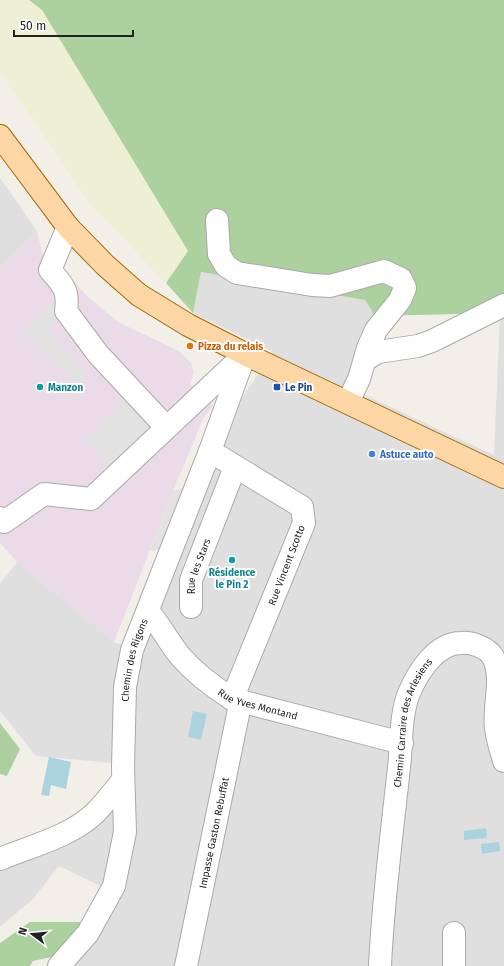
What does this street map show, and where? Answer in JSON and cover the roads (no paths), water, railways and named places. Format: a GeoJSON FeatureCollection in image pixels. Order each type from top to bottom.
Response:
{"type":"FeatureCollection","features":[{"type":"Feature","properties":{"kind":"main road"},"geometry":{"type":"LineString","coordinates":[[0,121],[45,196]]}},
{"type":"Feature","properties":{"kind":"main road"},"geometry":{"type":"LineString","coordinates":[[0,136],[68,227],[105,265],[139,296],[188,325],[246,354],[501,475]]}},
{"type":"Feature","properties":{"kind":"street"},"geometry":{"type":"LineString","coordinates":[[217,220],[219,254],[226,266],[237,273],[312,286],[330,286],[372,273],[384,272],[401,279],[405,288],[400,300],[376,330],[359,379],[348,402]]}},
{"type":"Feature","properties":{"kind":"street"},"geometry":{"type":"LineString","coordinates":[[68,227],[50,270],[63,285],[68,297],[66,311],[98,354],[166,427]]}},
{"type":"Feature","properties":{"kind":"street"},"geometry":{"type":"LineString","coordinates":[[365,360],[378,352],[418,346],[432,341],[504,305]]}},
{"type":"Feature","properties":{"kind":"street"},"geometry":{"type":"LineString","coordinates":[[0,518],[4,522],[44,494],[91,499],[166,427],[246,354]]}},
{"type":"Feature","properties":{"kind":"street","name":"Chemin des Rigons"},"geometry":{"type":"LineString","coordinates":[[59,966],[88,933],[114,886],[125,832],[123,780],[125,687],[132,650],[210,452],[246,354]]}},
{"type":"Feature","properties":{"kind":"street","name":"Rue Vincent Scotto"},"geometry":{"type":"LineString","coordinates":[[210,452],[302,507],[304,523],[237,699]]}},
{"type":"Feature","properties":{"kind":"street","name":"Rue les Stars"},"geometry":{"type":"LineString","coordinates":[[191,607],[191,580],[236,467]]}},
{"type":"Feature","properties":{"kind":"street","name":"Rue les Stars"},"geometry":{"type":"LineString","coordinates":[[186,514],[212,526]]}},
{"type":"Feature","properties":{"kind":"street","name":"Rue Yves Montand"},"geometry":{"type":"LineString","coordinates":[[148,610],[160,625],[180,656],[217,689],[237,699],[402,743]]}},
{"type":"Feature","properties":{"kind":"street","name":"Chemin Carraire des Arlesiens"},"geometry":{"type":"LineString","coordinates":[[380,966],[382,923],[402,743],[404,711],[409,693],[419,675],[440,650],[454,643],[468,642],[482,648],[493,656],[497,670],[499,687],[496,728],[504,761]]}},
{"type":"Feature","properties":{"kind":"street","name":"Impasse Gaston Rebuffat"},"geometry":{"type":"LineString","coordinates":[[186,966],[237,699]]}},
{"type":"Feature","properties":{"kind":"street"},"geometry":{"type":"LineString","coordinates":[[0,859],[58,836],[94,814],[123,780]]}},
{"type":"Feature","properties":{"kind":"street"},"geometry":{"type":"LineString","coordinates":[[454,933],[454,966]]}},
{"type":"Feature","properties":{"kind":"water"},"geometry":{"type":"Polygon","coordinates":[[[193,711],[207,714],[201,740],[188,737],[193,711]]]}},
{"type":"Feature","properties":{"kind":"water"},"geometry":{"type":"Polygon","coordinates":[[[49,757],[71,762],[66,789],[51,785],[49,796],[41,795],[49,757]]]}},
{"type":"Feature","properties":{"kind":"water"},"geometry":{"type":"Polygon","coordinates":[[[486,828],[487,838],[464,840],[464,831],[486,828]]]}},
{"type":"Feature","properties":{"kind":"water"},"geometry":{"type":"Polygon","coordinates":[[[499,842],[500,851],[482,854],[481,844],[499,842]]]}},
{"type":"Feature","properties":{"kind":"place","name":"Pizza du relais"},"geometry":{"type":"Point","coordinates":[190,346]}},
{"type":"Feature","properties":{"kind":"place","name":"Manzon"},"geometry":{"type":"Point","coordinates":[40,387]}},
{"type":"Feature","properties":{"kind":"place","name":"Le Pin"},"geometry":{"type":"Point","coordinates":[277,387]}},
{"type":"Feature","properties":{"kind":"place","name":"Astuce auto"},"geometry":{"type":"Point","coordinates":[372,454]}},
{"type":"Feature","properties":{"kind":"place","name":"Résidence le Pin 2"},"geometry":{"type":"Point","coordinates":[232,560]}}]}
